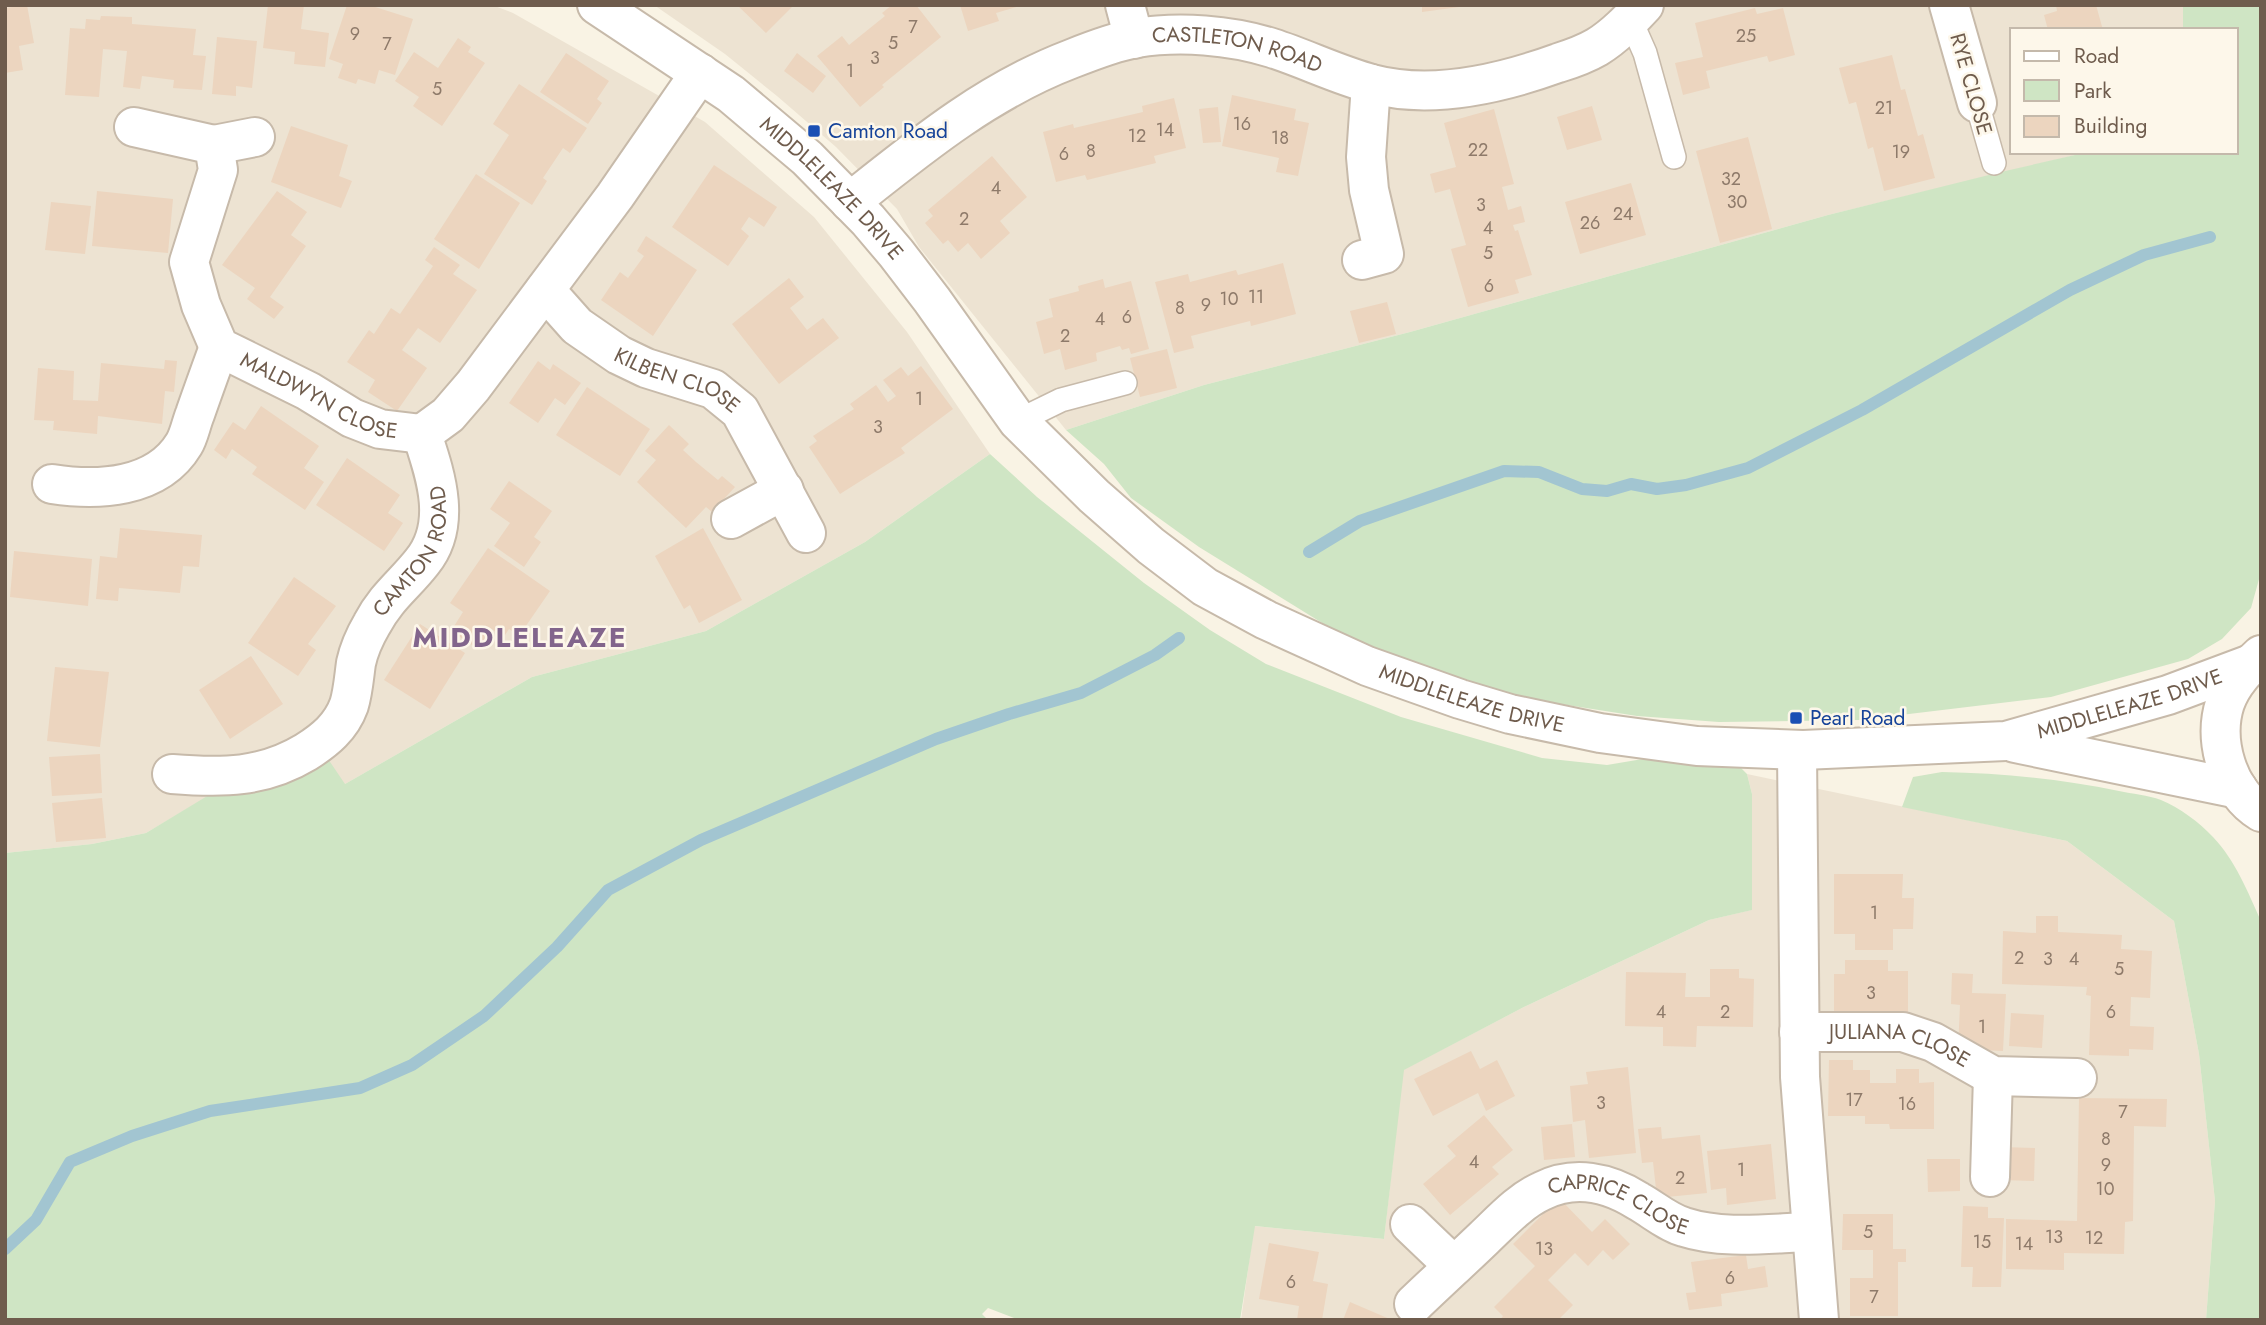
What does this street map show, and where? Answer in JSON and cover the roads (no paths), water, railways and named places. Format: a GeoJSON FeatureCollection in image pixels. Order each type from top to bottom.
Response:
{"type":"FeatureCollection","features":[{"type":"Feature","properties":{"kind":"street","name":"MIDDLELEAZE DRIVE"},"geometry":{"type":"LineString","coordinates":[[597,5],[731,94],[780,133],[850,202],[896,253],[1018,421],[1094,496],[1151,546],[1193,578],[1266,620],[1331,651],[1406,681],[1460,699],[1558,724],[1697,746],[1797,750],[2006,741],[2142,703],[2256,660]]}},
{"type":"Feature","properties":{"kind":"street","name":"RYE CLOSE"},"geometry":{"type":"LineString","coordinates":[[1949,5],[1977,103]]}},
{"type":"Feature","properties":{"kind":"street","name":"CASTLETON ROAD"},"geometry":{"type":"LineString","coordinates":[[850,202],[949,125],[996,94],[1043,69],[1090,51],[1130,22],[1166,35],[1233,40],[1270,48],[1371,84],[1400,90],[1427,91],[1465,87],[1538,70],[1595,48],[1637,12]]}},
{"type":"Feature","properties":{"kind":"street"},"geometry":{"type":"LineString","coordinates":[[422,434],[448,415],[545,290],[615,196],[700,73]]}},
{"type":"Feature","properties":{"kind":"street"},"geometry":{"type":"LineString","coordinates":[[1362,260],[1384,254],[1369,190],[1366,157],[1371,84]]}},
{"type":"Feature","properties":{"kind":"street"},"geometry":{"type":"LineString","coordinates":[[134,127],[214,145],[255,136]]}},
{"type":"Feature","properties":{"kind":"street","name":"MALDWYN CLOSE"},"geometry":{"type":"LineString","coordinates":[[214,145],[218,170],[189,262],[201,305],[219,347],[308,391],[352,418],[380,429],[422,434]]}},
{"type":"Feature","properties":{"kind":"street","name":"KILBEN CLOSE"},"geometry":{"type":"LineString","coordinates":[[545,290],[577,326],[619,355],[646,368],[713,389],[740,411],[806,533]]}},
{"type":"Feature","properties":{"kind":"street","name":"MALDWYN CLOSE"},"geometry":{"type":"LineString","coordinates":[[51,484],[80,488],[128,483],[154,474],[173,458],[185,443],[219,347]]}},
{"type":"Feature","properties":{"kind":"street","name":"CAMTON ROAD"},"geometry":{"type":"LineString","coordinates":[[172,774],[232,776],[265,771],[293,760],[334,732],[348,706],[357,661],[368,630],[389,596],[424,560],[434,537],[440,496],[422,434]]}},
{"type":"Feature","properties":{"kind":"street"},"geometry":{"type":"LineString","coordinates":[[732,519],[784,490]]}},
{"type":"Feature","properties":{"kind":"street"},"geometry":{"type":"LineString","coordinates":[[2254,807],[2226,765],[2221,734],[2225,704],[2239,676],[2256,660]]}},
{"type":"Feature","properties":{"kind":"street","name":"MIDDLELEAZE DRIVE"},"geometry":{"type":"LineString","coordinates":[[2006,741],[2254,807]]}},
{"type":"Feature","properties":{"kind":"street"},"geometry":{"type":"LineString","coordinates":[[1797,750],[1799,1032],[1819,1320]]}},
{"type":"Feature","properties":{"kind":"street","name":"JULIANA CLOSE"},"geometry":{"type":"LineString","coordinates":[[1799,1032],[1903,1032],[1933,1042],[1993,1076],[2077,1078]]}},
{"type":"Feature","properties":{"kind":"street","name":"JULIANA CLOSE"},"geometry":{"type":"LineString","coordinates":[[1990,1177],[1993,1076]]}},
{"type":"Feature","properties":{"kind":"street","name":"CAPRICE CLOSE"},"geometry":{"type":"LineString","coordinates":[[1414,1304],[1530,1198],[1553,1186],[1574,1181],[1587,1181],[1613,1189],[1685,1228],[1725,1233],[1812,1232]]}},
{"type":"Feature","properties":{"kind":"street"},"geometry":{"type":"LineString","coordinates":[[1410,1224],[1454,1266]]}},
{"type":"Feature","properties":{"kind":"lane"},"geometry":{"type":"LineString","coordinates":[[1637,12],[1645,53],[1674,156]]}},
{"type":"Feature","properties":{"kind":"lane","name":"RYE CLOSE"},"geometry":{"type":"LineString","coordinates":[[1977,103],[1994,163]]}},
{"type":"Feature","properties":{"kind":"lane"},"geometry":{"type":"LineString","coordinates":[[1018,421],[1061,400],[1125,383]]}},
{"type":"Feature","properties":{"kind":"waterway"},"geometry":{"type":"LineString","coordinates":[[1309,552],[1360,521],[1504,471],[1539,472],[1582,489],[1607,491],[1631,484],[1657,489],[1686,485],[1748,468],[1862,410],[2070,290],[2144,255],[2210,237]]}},
{"type":"Feature","properties":{"kind":"waterway"},"geometry":{"type":"LineString","coordinates":[[5,1249],[36,1220],[70,1162],[132,1136],[210,1111],[360,1088],[412,1065],[484,1016],[557,947],[608,890],[701,840],[936,739],[1081,693],[1155,655],[1179,638]]}},
{"type":"Feature","properties":{"kind":"place","name":"Camton Road"},"geometry":{"type":"Point","coordinates":[814,131]}},
{"type":"Feature","properties":{"kind":"place","name":"Pearl Road"},"geometry":{"type":"Point","coordinates":[1796,718]}},
{"type":"Feature","properties":{"kind":"district","name":"MIDDLELEAZE"},"geometry":{"type":"Point","coordinates":[520,637]}}]}
